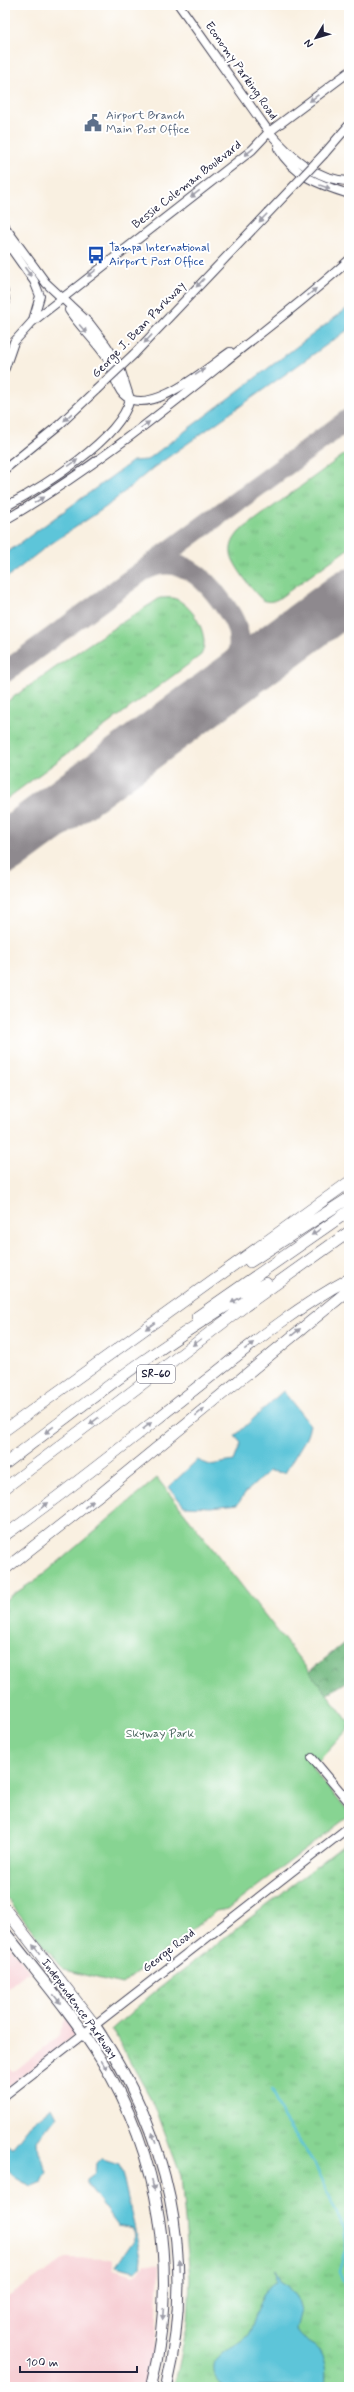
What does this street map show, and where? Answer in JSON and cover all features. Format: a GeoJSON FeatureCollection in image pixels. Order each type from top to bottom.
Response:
{"type":"FeatureCollection","features":[{"type":"Feature","properties":{"kind":"highway"},"geometry":{"type":"LineString","coordinates":[[5,1430],[205,1288],[349,1182]]}},
{"type":"Feature","properties":{"kind":"highway"},"geometry":{"type":"LineString","coordinates":[[205,1288],[269,1251],[349,1198]]}},
{"type":"Feature","properties":{"kind":"highway"},"geometry":{"type":"LineString","coordinates":[[101,1391],[127,1368],[243,1283],[349,1211]]}},
{"type":"Feature","properties":{"kind":"highway","name":"SR-60"},"geometry":{"type":"LineString","coordinates":[[5,1488],[307,1260],[349,1232]]}},
{"type":"Feature","properties":{"kind":"highway"},"geometry":{"type":"LineString","coordinates":[[5,1464],[101,1391],[228,1305],[307,1260]]}},
{"type":"Feature","properties":{"kind":"highway"},"geometry":{"type":"LineString","coordinates":[[5,1535],[254,1343],[323,1294],[349,1279]]}},
{"type":"Feature","properties":{"kind":"highway"},"geometry":{"type":"LineString","coordinates":[[5,1569],[103,1492],[349,1290]]}},
{"type":"Feature","properties":{"kind":"highway"},"geometry":{"type":"LineString","coordinates":[[335,1300],[349,1298]]}},
{"type":"Feature","properties":{"kind":"highway"},"geometry":{"type":"LineString","coordinates":[[5,1909],[94,2024]]}},
{"type":"Feature","properties":{"kind":"main road","name":"Independence Parkway"},"geometry":{"type":"LineString","coordinates":[[5,1932],[82,2033],[106,2068],[126,2107],[140,2142],[155,2195],[163,2251],[164,2297],[161,2337],[151,2387]]}},
{"type":"Feature","properties":{"kind":"main road","name":"Independence Parkway"},"geometry":{"type":"LineString","coordinates":[[94,2024],[120,2064],[146,2116],[163,2167],[173,2207],[179,2262],[179,2304],[175,2342],[166,2387]]}},
{"type":"Feature","properties":{"kind":"street","name":"Economy Parking Road"},"geometry":{"type":"LineString","coordinates":[[179,5],[269,132]]}},
{"type":"Feature","properties":{"kind":"street","name":"Bessie Coleman Boulevard"},"geometry":{"type":"LineString","coordinates":[[5,368],[14,342],[32,322],[60,298],[252,150],[269,132],[349,72]]}},
{"type":"Feature","properties":{"kind":"street"},"geometry":{"type":"LineString","coordinates":[[324,154],[349,125]]}},
{"type":"Feature","properties":{"kind":"street","name":"George J. Bean Parkway"},"geometry":{"type":"LineString","coordinates":[[5,469],[59,426],[134,354],[324,154],[349,131]]}},
{"type":"Feature","properties":{"kind":"street"},"geometry":{"type":"LineString","coordinates":[[269,132],[299,163],[323,175],[349,181]]}},
{"type":"Feature","properties":{"kind":"street"},"geometry":{"type":"LineString","coordinates":[[269,132],[281,154],[299,173],[320,185],[349,194]]}},
{"type":"Feature","properties":{"kind":"street"},"geometry":{"type":"LineString","coordinates":[[5,227],[46,283],[60,298],[81,327],[107,357],[119,389],[130,399],[143,402],[154,400],[168,394],[282,316]]}},
{"type":"Feature","properties":{"kind":"street"},"geometry":{"type":"LineString","coordinates":[[5,240],[34,281],[40,296],[32,322]]}},
{"type":"Feature","properties":{"kind":"street"},"geometry":{"type":"LineString","coordinates":[[5,520],[73,477],[150,420],[282,316],[349,260]]}},
{"type":"Feature","properties":{"kind":"street"},"geometry":{"type":"LineString","coordinates":[[5,507],[46,481],[106,438],[118,425],[130,399]]}},
{"type":"Feature","properties":{"kind":"street"},"geometry":{"type":"LineString","coordinates":[[312,1758],[349,1802]]}},
{"type":"Feature","properties":{"kind":"street","name":"George Road"},"geometry":{"type":"LineString","coordinates":[[5,2095],[82,2033],[349,1827]]}},
{"type":"Feature","properties":{"kind":"shaded area"},"geometry":{"type":"Polygon","coordinates":[[[5,1940],[31,1973],[26,1973],[5,1990],[5,1940]]]}},
{"type":"Feature","properties":{"kind":"shaded area"},"geometry":{"type":"Polygon","coordinates":[[[66,2018],[77,2033],[5,2090],[5,2062],[12,2071],[16,2070],[58,2037],[66,2018]]]}},
{"type":"Feature","properties":{"kind":"shaded area"},"geometry":{"type":"Polygon","coordinates":[[[66,2258],[111,2259],[113,2260],[113,2269],[134,2275],[139,2272],[144,2264],[159,2266],[156,2337],[147,2387],[5,2387],[5,2299],[66,2258]]]}},
{"type":"Feature","properties":{"kind":"green space"},"geometry":{"type":"Polygon","coordinates":[[[349,451],[349,548],[278,599],[269,602],[263,600],[244,578],[232,558],[231,547],[234,539],[240,531],[349,451]]]}},
{"type":"Feature","properties":{"kind":"green space"},"geometry":{"type":"Polygon","coordinates":[[[160,598],[176,599],[183,603],[194,615],[199,623],[204,640],[204,648],[201,655],[5,800],[5,703],[89,644],[160,598]]]}},
{"type":"Feature","properties":{"kind":"green space","name":"Skyway Park"},"geometry":{"type":"Polygon","coordinates":[[[157,1478],[349,1722],[349,1728],[312,1768],[349,1813],[349,1816],[228,1909],[216,1911],[122,1984],[64,1970],[5,1896],[5,1600],[43,1575],[157,1478]]]}},
{"type":"Feature","properties":{"kind":"green space"},"geometry":{"type":"Polygon","coordinates":[[[349,1639],[349,1680],[297,1714],[283,1693],[349,1639]]]}},
{"type":"Feature","properties":{"kind":"green space"},"geometry":{"type":"Polygon","coordinates":[[[349,1841],[349,2387],[174,2387],[188,2323],[190,2278],[181,2176],[155,2106],[112,2029],[152,1994],[349,1841]]]}},
{"type":"Feature","properties":{"kind":"water"},"geometry":{"type":"Polygon","coordinates":[[[349,307],[349,329],[153,468],[106,507],[46,547],[5,579],[5,554],[133,461],[147,460],[349,307]]]}},
{"type":"Feature","properties":{"kind":"water"},"geometry":{"type":"Polygon","coordinates":[[[283,1391],[310,1425],[306,1438],[285,1473],[269,1471],[245,1493],[238,1504],[211,1507],[184,1506],[169,1487],[197,1460],[210,1465],[234,1461],[241,1443],[235,1436],[283,1391]]]}},
{"type":"Feature","properties":{"kind":"water"},"geometry":{"type":"Polygon","coordinates":[[[52,2107],[57,2117],[37,2141],[38,2152],[47,2172],[42,2182],[32,2186],[18,2179],[10,2172],[7,2167],[5,2145],[13,2147],[32,2123],[52,2107]]]}},
{"type":"Feature","properties":{"kind":"water"},"geometry":{"type":"Polygon","coordinates":[[[102,2157],[106,2161],[119,2165],[122,2172],[141,2257],[140,2267],[135,2271],[116,2266],[134,2240],[133,2229],[118,2226],[87,2185],[87,2179],[95,2173],[96,2163],[102,2157]]]}},
{"type":"Feature","properties":{"kind":"water"},"geometry":{"type":"Polygon","coordinates":[[[275,2269],[280,2281],[288,2286],[297,2297],[301,2310],[296,2329],[301,2337],[314,2346],[321,2354],[326,2370],[325,2387],[225,2387],[214,2372],[216,2360],[249,2333],[263,2296],[271,2285],[276,2282],[275,2269]]]}},
{"type":"Feature","properties":{"kind":"waterway"},"geometry":{"type":"LineString","coordinates":[[271,2090],[284,2119],[316,2166],[343,2227],[346,2247],[339,2272],[347,2291]]}},
{"type":"Feature","properties":{"kind":"taxiway"},"geometry":{"type":"LineString","coordinates":[[5,672],[349,419]]}},
{"type":"Feature","properties":{"kind":"taxiway"},"geometry":{"type":"LineString","coordinates":[[147,569],[158,565],[169,564],[180,566],[189,570],[207,584],[231,616],[238,632],[238,652],[234,664],[215,694]]}},
{"type":"Feature","properties":{"kind":"runway"},"geometry":{"type":"LineString","coordinates":[[5,848],[349,595]]}},
{"type":"Feature","properties":{"kind":"tram line"},"geometry":{"type":"LineString","coordinates":[[5,273],[10,303],[5,322]]}},
{"type":"Feature","properties":{"kind":"place","name":"Airport Branch Main Post Office"},"geometry":{"type":"Point","coordinates":[93,123]}},
{"type":"Feature","properties":{"kind":"place","name":"Tampa International Airport Post Office"},"geometry":{"type":"Point","coordinates":[96,255]}}]}
